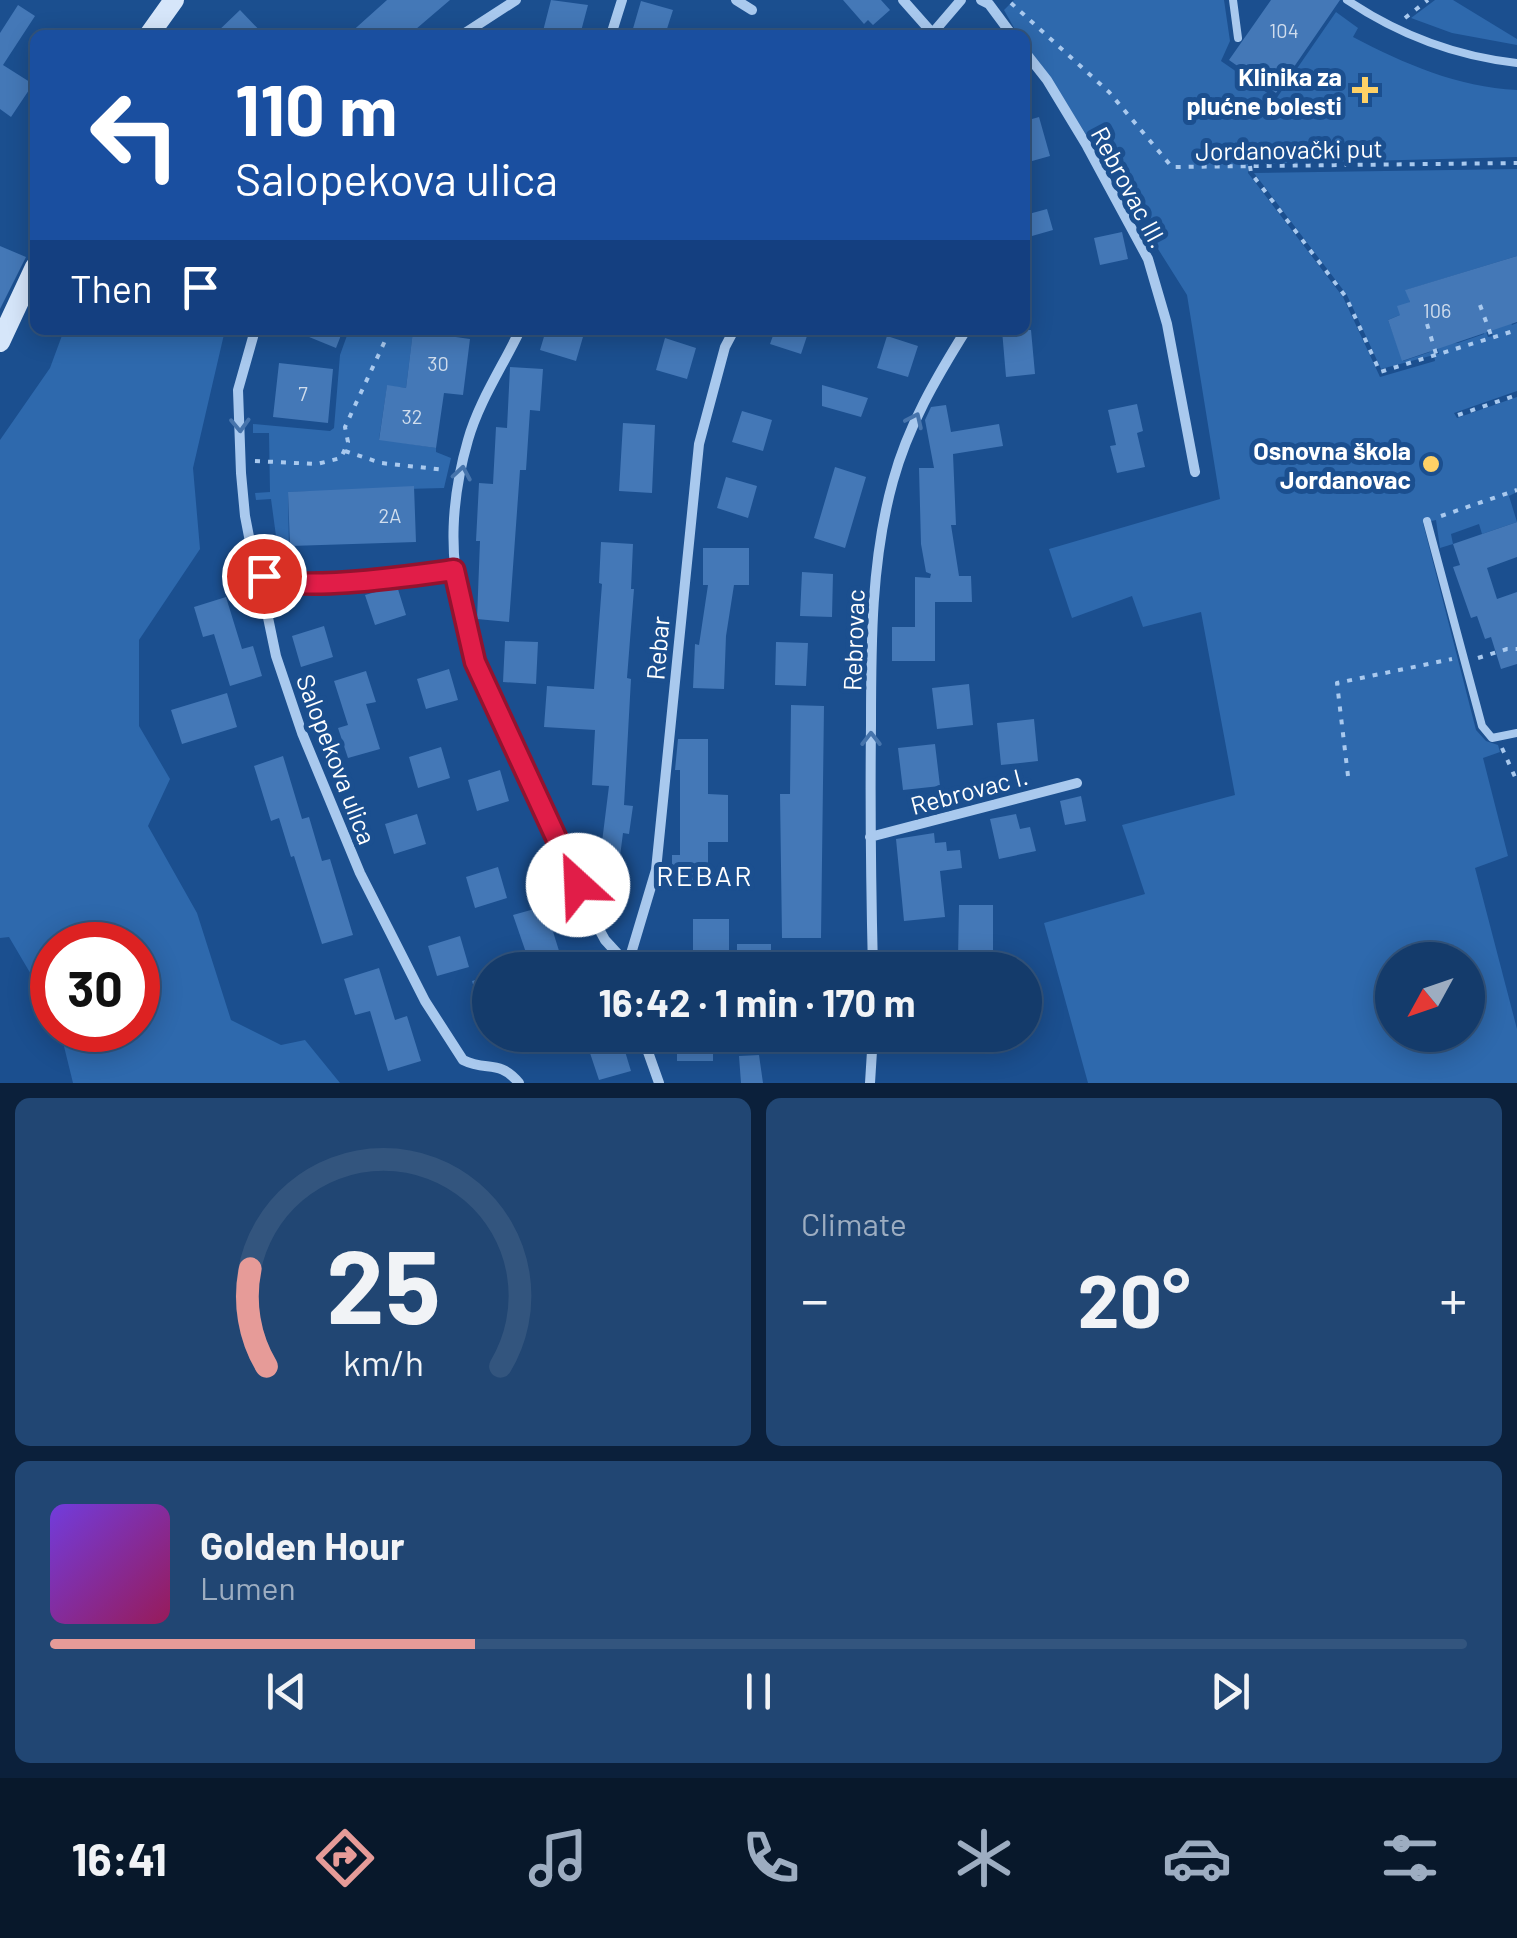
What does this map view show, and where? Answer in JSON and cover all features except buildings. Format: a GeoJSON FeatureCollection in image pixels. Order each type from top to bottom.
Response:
{"type":"FeatureCollection","features":[{"type":"Feature","properties":{"kind":"street"},"geometry":{"type":"LineString","coordinates":[[153,30],[174,0]]}},
{"type":"Feature","properties":{"kind":"street"},"geometry":{"type":"LineString","coordinates":[[470,30],[516,0]]}},
{"type":"Feature","properties":{"kind":"street"},"geometry":{"type":"LineString","coordinates":[[613,30],[622,0]]}},
{"type":"Feature","properties":{"kind":"street"},"geometry":{"type":"LineString","coordinates":[[736,0],[752,10]]}},
{"type":"Feature","properties":{"kind":"street"},"geometry":{"type":"LineString","coordinates":[[903,0],[929,30]]}},
{"type":"Feature","properties":{"kind":"street"},"geometry":{"type":"LineString","coordinates":[[935,30],[961,0]]}},
{"type":"Feature","properties":{"kind":"street"},"geometry":{"type":"LineString","coordinates":[[981,0],[989,4],[1008,30]]}},
{"type":"Feature","properties":{"kind":"street","name":"Rebrovac III."},"geometry":{"type":"LineString","coordinates":[[1030,58],[1087,146],[1148,259],[1166,324],[1195,472]]}},
{"type":"Feature","properties":{"kind":"street"},"geometry":{"type":"LineString","coordinates":[[0,342],[30,278]]}},
{"type":"Feature","properties":{"kind":"street"},"geometry":{"type":"LineString","coordinates":[[253,335],[238,390],[241,456],[252,552],[264,576],[285,584],[454,570]]}},
{"type":"Feature","properties":{"kind":"street"},"geometry":{"type":"LineString","coordinates":[[518,335],[468,438],[456,512],[454,570],[475,662],[594,920],[615,952]]}},
{"type":"Feature","properties":{"kind":"street","name":"Rebar"},"geometry":{"type":"LineString","coordinates":[[631,952],[656,870],[699,444],[732,335]]}},
{"type":"Feature","properties":{"kind":"street","name":"Rebrovac"},"geometry":{"type":"LineString","coordinates":[[873,952],[871,677],[876,564],[892,483],[909,434],[935,378],[963,335]]}},
{"type":"Feature","properties":{"kind":"street","name":"Salopekova ulica"},"geometry":{"type":"LineString","coordinates":[[264,576],[276,656],[302,733],[360,873],[425,1001],[463,1060],[473,1065],[496,1065],[508,1070],[519,1083]]}},
{"type":"Feature","properties":{"kind":"street","name":"Rebrovac I."},"geometry":{"type":"LineString","coordinates":[[870,837],[1077,783]]}},
{"type":"Feature","properties":{"kind":"street"},"geometry":{"type":"LineString","coordinates":[[648,1052],[659,1083]]}},
{"type":"Feature","properties":{"kind":"street"},"geometry":{"type":"LineString","coordinates":[[870,1083],[873,1052]]}},
{"type":"Feature","properties":{"kind":"lane"},"geometry":{"type":"LineString","coordinates":[[1233,0],[1238,38]]}},
{"type":"Feature","properties":{"kind":"lane"},"geometry":{"type":"LineString","coordinates":[[1346,0],[1416,39],[1477,57],[1517,63]]}},
{"type":"Feature","properties":{"kind":"lane"},"geometry":{"type":"LineString","coordinates":[[1427,521],[1482,726],[1492,738],[1517,734]]}},
{"type":"Feature","properties":{"kind":"path"},"geometry":{"type":"LineString","coordinates":[[1404,18],[1428,0]]}},
{"type":"Feature","properties":{"kind":"path","name":"Jordanovački put"},"geometry":{"type":"LineString","coordinates":[[1011,3],[1108,92],[1168,166],[1517,164]]}},
{"type":"Feature","properties":{"kind":"path"},"geometry":{"type":"LineString","coordinates":[[1250,166],[1251,173],[1346,297],[1380,372],[1517,330]]}},
{"type":"Feature","properties":{"kind":"path"},"geometry":{"type":"LineString","coordinates":[[1480,305],[1492,339]]}},
{"type":"Feature","properties":{"kind":"path"},"geometry":{"type":"LineString","coordinates":[[1427,324],[1438,357]]}},
{"type":"Feature","properties":{"kind":"path"},"geometry":{"type":"LineString","coordinates":[[250,462],[328,464],[341,458],[348,442],[345,427],[388,335]]}},
{"type":"Feature","properties":{"kind":"path"},"geometry":{"type":"LineString","coordinates":[[1458,415],[1517,394]]}},
{"type":"Feature","properties":{"kind":"path"},"geometry":{"type":"LineString","coordinates":[[345,450],[381,464],[451,470]]}},
{"type":"Feature","properties":{"kind":"path"},"geometry":{"type":"LineString","coordinates":[[1427,521],[1517,490]]}},
{"type":"Feature","properties":{"kind":"path"},"geometry":{"type":"LineString","coordinates":[[1463,663],[1508,649],[1517,650]]}},
{"type":"Feature","properties":{"kind":"path"},"geometry":{"type":"LineString","coordinates":[[1348,776],[1337,683],[1441,662]]}},
{"type":"Feature","properties":{"kind":"path"},"geometry":{"type":"LineString","coordinates":[[1500,739],[1515,777]]}},
{"type":"Feature","properties":{"kind":"shaded area"},"geometry":{"type":"Polygon","coordinates":[[[1014,0],[1224,0],[1230,41],[1221,61],[1276,99],[1336,12],[1358,28],[1353,37],[1412,65],[1473,84],[1517,90],[1517,157],[1248,164],[1248,173],[1343,297],[1380,377],[1435,361],[1434,355],[1381,369],[1347,295],[1254,173],[1517,169],[1517,256],[1406,290],[1410,302],[1400,315],[1388,320],[1403,361],[1430,352],[1422,321],[1434,354],[1439,354],[1436,344],[1458,343],[1484,334],[1476,302],[1488,337],[1493,336],[1490,326],[1509,319],[1512,325],[1517,323],[1517,391],[1454,413],[1457,418],[1517,397],[1517,492],[1509,496],[1517,522],[1482,534],[1479,524],[1451,534],[1453,544],[1440,548],[1436,520],[1423,523],[1476,730],[1486,741],[1498,745],[1500,752],[1483,758],[1508,856],[1475,868],[1517,1029],[1517,1083],[1088,1083],[1044,923],[1145,894],[1122,825],[1235,795],[1201,612],[1143,627],[1132,596],[1072,618],[1049,549],[1220,499],[1187,295],[1030,52],[1030,30],[1015,30],[1004,10],[1014,0]]]}},
{"type":"Feature","properties":{"kind":"shaded area"},"geometry":{"type":"Polygon","coordinates":[[[1435,0],[1453,0],[1517,39],[1517,45],[1452,33],[1411,18],[1435,0]]]}},
{"type":"Feature","properties":{"kind":"shaded area"},"geometry":{"type":"Polygon","coordinates":[[[62,335],[224,335],[193,468],[200,549],[139,640],[139,726],[170,779],[148,826],[197,913],[231,1020],[281,1045],[305,1040],[340,1083],[73,1083],[65,1052],[160,1052],[160,922],[30,922],[30,973],[9,937],[0,938],[0,440],[50,368],[62,335]]]}},
{"type":"Feature","properties":{"kind":"shaded area"},"geometry":{"type":"Polygon","coordinates":[[[347,335],[413,335],[406,388],[387,386],[379,439],[436,448],[436,452],[451,458],[444,488],[288,492],[289,550],[266,550],[262,539],[276,536],[271,499],[256,500],[255,493],[270,492],[269,433],[253,433],[253,424],[330,431],[334,428],[340,355],[347,335]]]}},
{"type":"Feature","properties":{"kind":"place","name":"Klinika za plućne bolesti"},"geometry":{"type":"Point","coordinates":[1365,90]}},
{"type":"Feature","properties":{"kind":"place","name":"Osnovna škola Jordanovac"},"geometry":{"type":"Point","coordinates":[1431,464]}},
{"type":"Feature","properties":{"kind":"district","name":"REBAR"},"geometry":{"type":"Point","coordinates":[705,875]}},
{"type":"Feature","properties":{"kind":"route"},"geometry":{"type":"LineString","coordinates":[[264,576],[285,584],[454,570],[475,662],[578,885]]}}]}
